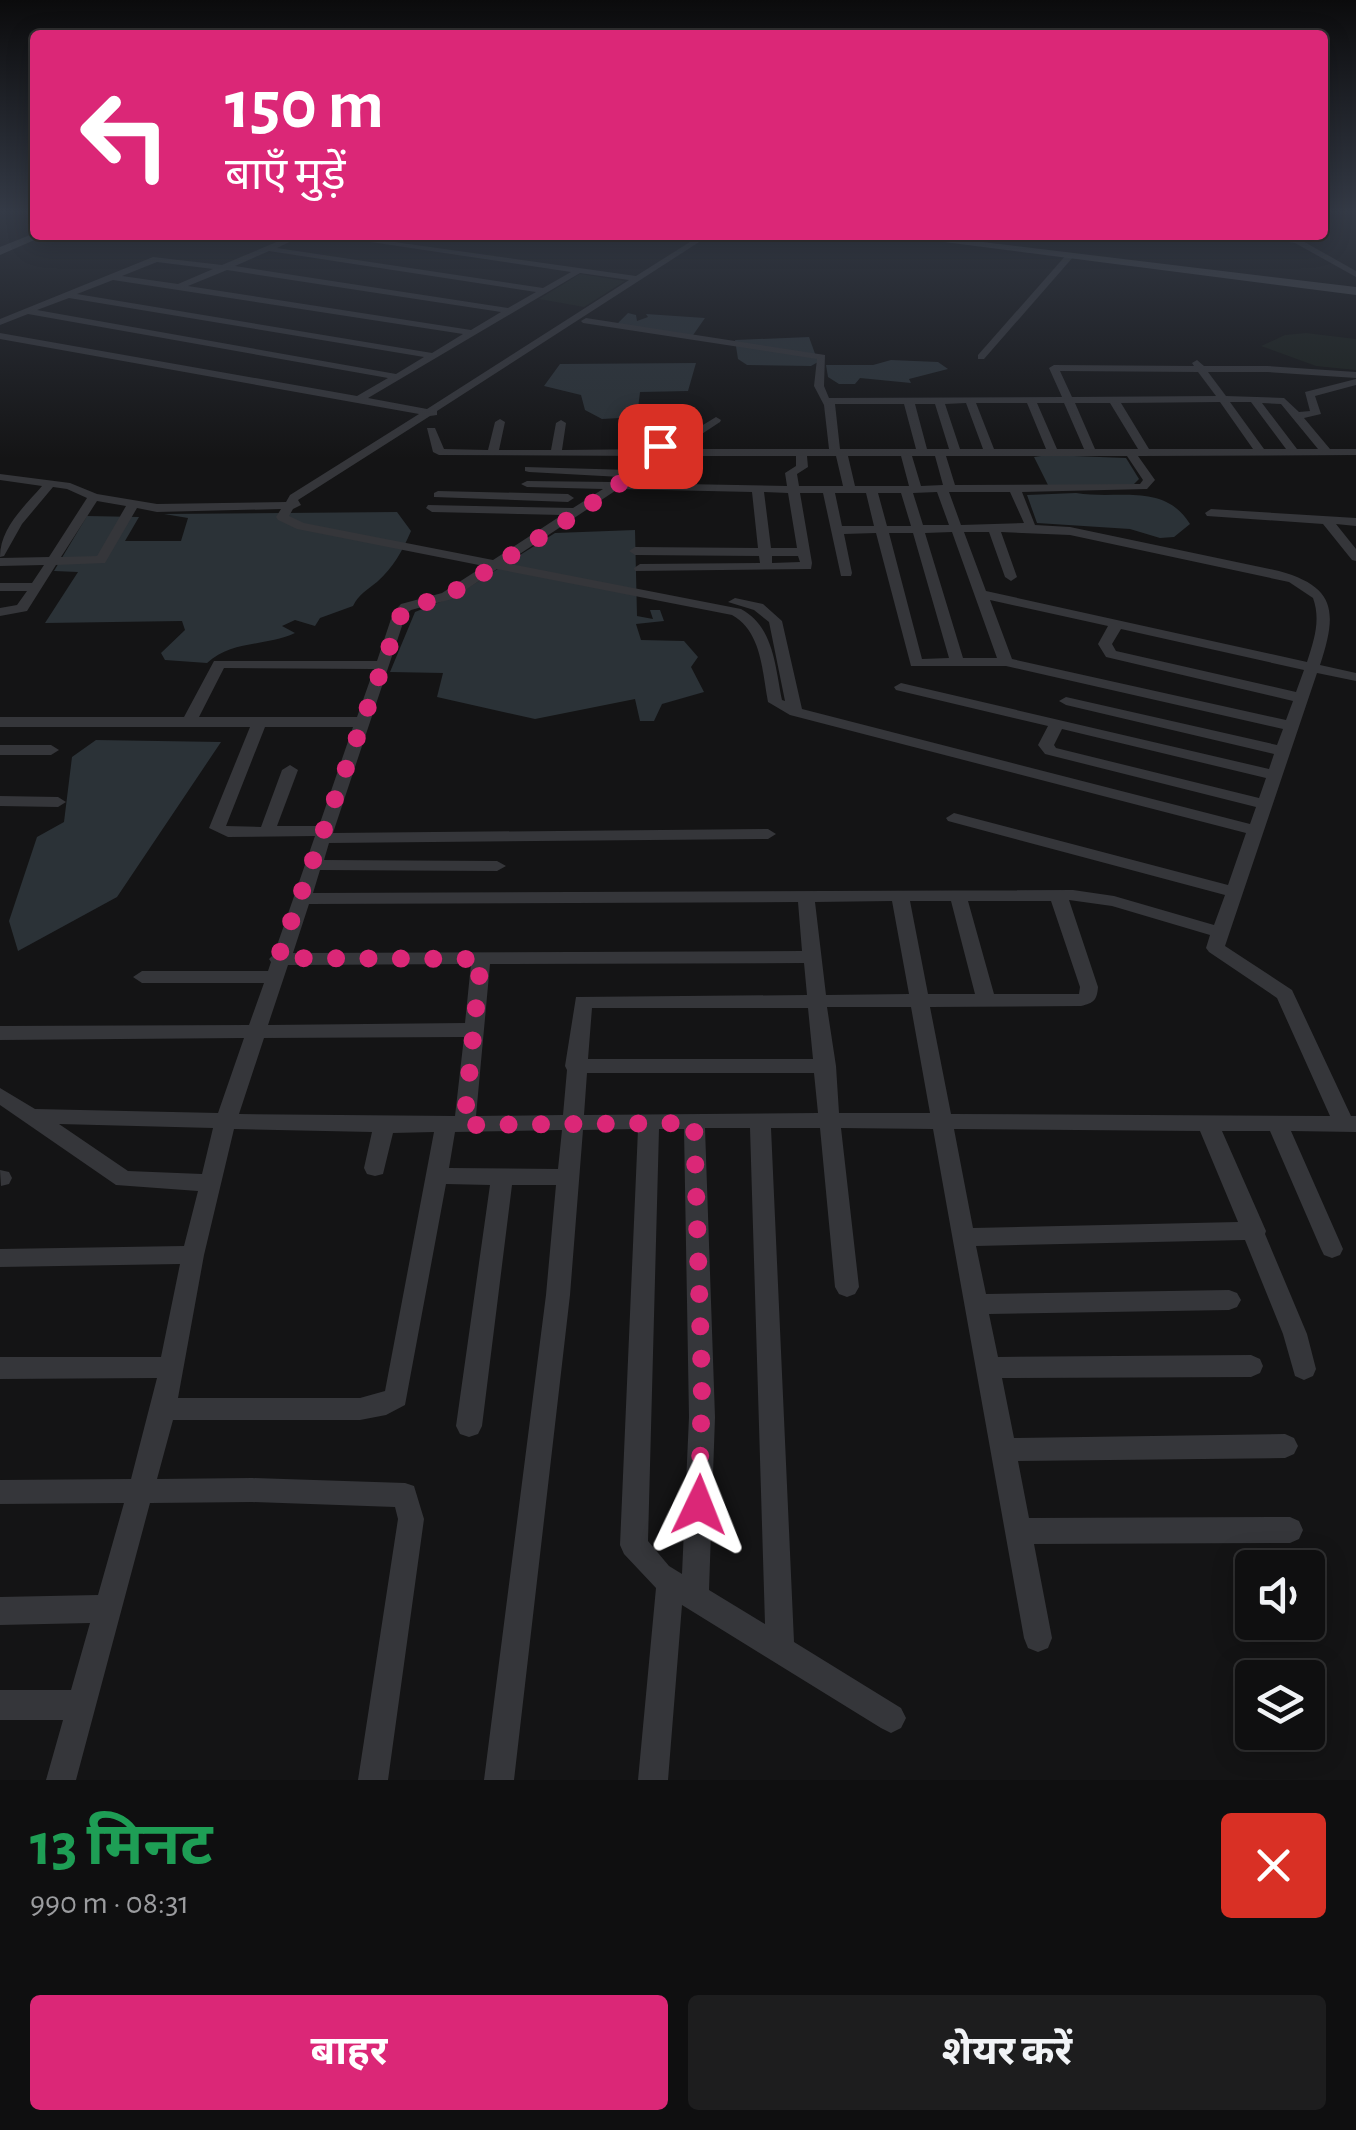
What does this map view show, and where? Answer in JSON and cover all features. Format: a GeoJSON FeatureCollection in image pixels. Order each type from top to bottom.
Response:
{"type":"FeatureCollection","features":[{"type":"Feature","properties":{"kind":"street"},"geometry":{"type":"LineString","coordinates":[[80,330],[164,293]]}},
{"type":"Feature","properties":{"kind":"street"},"geometry":{"type":"LineString","coordinates":[[224,293],[473,333]]}},
{"type":"Feature","properties":{"kind":"street"},"geometry":{"type":"LineString","coordinates":[[391,293],[509,311]]}},
{"type":"Feature","properties":{"kind":"street"},"geometry":{"type":"LineString","coordinates":[[358,400],[542,293]]}},
{"type":"Feature","properties":{"kind":"street"},"geometry":{"type":"LineString","coordinates":[[0,338],[431,419],[618,293]]}},
{"type":"Feature","properties":{"kind":"street"},"geometry":{"type":"LineString","coordinates":[[630,293],[294,505],[282,517],[301,526],[758,607],[775,621],[795,712]]}},
{"type":"Feature","properties":{"kind":"street"},"geometry":{"type":"LineString","coordinates":[[981,358],[1028,307],[1038,306],[1048,293]]}},
{"type":"Feature","properties":{"kind":"street"},"geometry":{"type":"LineString","coordinates":[[0,322],[68,294],[434,356]]}},
{"type":"Feature","properties":{"kind":"street"},"geometry":{"type":"LineString","coordinates":[[27,311],[397,377]]}},
{"type":"Feature","properties":{"kind":"street"},"geometry":{"type":"LineString","coordinates":[[586,321],[822,356],[818,386],[850,490]]}},
{"type":"Feature","properties":{"kind":"street"},"geometry":{"type":"LineString","coordinates":[[0,338],[358,400],[431,419]]}},
{"type":"Feature","properties":{"kind":"street"},"geometry":{"type":"LineString","coordinates":[[1199,365],[1261,452]]}},
{"type":"Feature","properties":{"kind":"street"},"geometry":{"type":"LineString","coordinates":[[1091,452],[1057,380],[1056,368],[1199,365],[1305,376],[1326,388]]}},
{"type":"Feature","properties":{"kind":"street"},"geometry":{"type":"LineString","coordinates":[[1057,380],[1356,376],[1354,382],[1309,394],[1316,414],[1296,415]]}},
{"type":"Feature","properties":{"kind":"street"},"geometry":{"type":"LineString","coordinates":[[886,401],[888,385]]}},
{"type":"Feature","properties":{"kind":"street"},"geometry":{"type":"LineString","coordinates":[[1254,399],[1294,452]]}},
{"type":"Feature","properties":{"kind":"street"},"geometry":{"type":"LineString","coordinates":[[1114,400],[1145,452]]}},
{"type":"Feature","properties":{"kind":"street"},"geometry":{"type":"LineString","coordinates":[[909,401],[922,452]]}},
{"type":"Feature","properties":{"kind":"street"},"geometry":{"type":"LineString","coordinates":[[939,401],[955,452]]}},
{"type":"Feature","properties":{"kind":"street"},"geometry":{"type":"LineString","coordinates":[[970,401],[990,452]]}},
{"type":"Feature","properties":{"kind":"street"},"geometry":{"type":"LineString","coordinates":[[1030,401],[1054,452]]}},
{"type":"Feature","properties":{"kind":"street"},"geometry":{"type":"LineString","coordinates":[[826,402],[1284,401],[1328,452]]}},
{"type":"Feature","properties":{"kind":"street"},"geometry":{"type":"LineString","coordinates":[[431,419],[442,453],[670,448],[1356,452]]}},
{"type":"Feature","properties":{"kind":"street"},"geometry":{"type":"LineString","coordinates":[[60,1780],[163,1410],[208,1183],[226,1120],[252,1033],[403,609],[442,598],[580,512],[716,420]]}},
{"type":"Feature","properties":{"kind":"street"},"geometry":{"type":"LineString","coordinates":[[493,453],[500,422]]}},
{"type":"Feature","properties":{"kind":"street"},"geometry":{"type":"LineString","coordinates":[[660,422],[660,446],[765,475],[794,489],[1143,487],[1150,480],[1130,452]]}},
{"type":"Feature","properties":{"kind":"street"},"geometry":{"type":"LineString","coordinates":[[556,453],[561,423]]}},
{"type":"Feature","properties":{"kind":"street"},"geometry":{"type":"LineString","coordinates":[[580,512],[435,502],[606,493],[765,475],[801,452],[837,448]]}},
{"type":"Feature","properties":{"kind":"street"},"geometry":{"type":"LineString","coordinates":[[635,551],[700,551],[806,564],[791,472],[802,467],[801,452]]}},
{"type":"Feature","properties":{"kind":"street"},"geometry":{"type":"LineString","coordinates":[[905,452],[918,530],[956,662]]}},
{"type":"Feature","properties":{"kind":"street"},"geometry":{"type":"LineString","coordinates":[[939,452],[954,529],[1006,662]]}},
{"type":"Feature","properties":{"kind":"street"},"geometry":{"type":"LineString","coordinates":[[529,470],[633,474]]}},
{"type":"Feature","properties":{"kind":"street"},"geometry":{"type":"LineString","coordinates":[[765,475],[766,559]]}},
{"type":"Feature","properties":{"kind":"street"},"geometry":{"type":"LineString","coordinates":[[2,480],[50,484],[133,504],[196,510],[294,505]]}},
{"type":"Feature","properties":{"kind":"street"},"geometry":{"type":"LineString","coordinates":[[2,547],[50,484]]}},
{"type":"Feature","properties":{"kind":"street"},"geometry":{"type":"LineString","coordinates":[[528,484],[606,493]]}},
{"type":"Feature","properties":{"kind":"street"},"geometry":{"type":"LineString","coordinates":[[1015,489],[1030,524],[1026,528]]}},
{"type":"Feature","properties":{"kind":"street"},"geometry":{"type":"LineString","coordinates":[[828,490],[846,573]]}},
{"type":"Feature","properties":{"kind":"street"},"geometry":{"type":"LineString","coordinates":[[871,490],[912,659],[921,664],[1006,662],[1292,726]]}},
{"type":"Feature","properties":{"kind":"street"},"geometry":{"type":"LineString","coordinates":[[0,612],[18,611],[38,587],[94,497]]}},
{"type":"Feature","properties":{"kind":"street"},"geometry":{"type":"LineString","coordinates":[[0,562],[104,558],[133,504]]}},
{"type":"Feature","properties":{"kind":"street"},"geometry":{"type":"LineString","coordinates":[[1211,513],[1356,522]]}},
{"type":"Feature","properties":{"kind":"street"},"geometry":{"type":"LineString","coordinates":[[1326,520],[1356,557]]}},
{"type":"Feature","properties":{"kind":"street"},"geometry":{"type":"LineString","coordinates":[[994,529],[1011,577]]}},
{"type":"Feature","properties":{"kind":"street"},"geometry":{"type":"LineString","coordinates":[[30,1116],[384,1125],[760,1120],[1350,1123],[1285,994],[1219,954],[1216,948],[1218,932],[1292,726],[1327,608],[1316,593],[1297,580],[1070,531],[837,530]]}},
{"type":"Feature","properties":{"kind":"street"},"geometry":{"type":"LineString","coordinates":[[700,551],[702,532]]}},
{"type":"Feature","properties":{"kind":"street"},"geometry":{"type":"LineString","coordinates":[[640,568],[766,559]]}},
{"type":"Feature","properties":{"kind":"street"},"geometry":{"type":"LineString","coordinates":[[500,562],[746,615],[759,632],[775,702],[795,712],[1256,830]]}},
{"type":"Feature","properties":{"kind":"street"},"geometry":{"type":"LineString","coordinates":[[0,587],[38,587]]}},
{"type":"Feature","properties":{"kind":"street"},"geometry":{"type":"LineString","coordinates":[[981,594],[1356,677]]}},
{"type":"Feature","properties":{"kind":"street"},"geometry":{"type":"LineString","coordinates":[[1116,625],[1104,644],[1110,654],[1301,698]]}},
{"type":"Feature","properties":{"kind":"street"},"geometry":{"type":"LineString","coordinates":[[189,722],[219,664],[382,664]]}},
{"type":"Feature","properties":{"kind":"street"},"geometry":{"type":"LineString","coordinates":[[902,687],[1275,775]]}},
{"type":"Feature","properties":{"kind":"street"},"geometry":{"type":"LineString","coordinates":[[1066,701],[1283,751]]}},
{"type":"Feature","properties":{"kind":"street"},"geometry":{"type":"LineString","coordinates":[[0,722],[362,722]]}},
{"type":"Feature","properties":{"kind":"street"},"geometry":{"type":"LineString","coordinates":[[259,722],[218,828],[228,832],[768,834]]}},
{"type":"Feature","properties":{"kind":"street"},"geometry":{"type":"LineString","coordinates":[[1057,724],[1046,745],[1050,750],[1264,804]]}},
{"type":"Feature","properties":{"kind":"street"},"geometry":{"type":"LineString","coordinates":[[0,750],[51,750]]}},
{"type":"Feature","properties":{"kind":"street"},"geometry":{"type":"LineString","coordinates":[[267,832],[290,770]]}},
{"type":"Feature","properties":{"kind":"street"},"geometry":{"type":"LineString","coordinates":[[0,801],[58,802]]}},
{"type":"Feature","properties":{"kind":"street"},"geometry":{"type":"LineString","coordinates":[[954,818],[1234,892]]}},
{"type":"Feature","properties":{"kind":"street"},"geometry":{"type":"LineString","coordinates":[[312,864],[496,866]]}},
{"type":"Feature","properties":{"kind":"street"},"geometry":{"type":"LineString","coordinates":[[958,895],[986,1001]]}},
{"type":"Feature","properties":{"kind":"street"},"geometry":{"type":"LineString","coordinates":[[300,899],[1058,895],[1114,900],[1218,932]]}},
{"type":"Feature","properties":{"kind":"street"},"geometry":{"type":"LineString","coordinates":[[499,1780],[558,1295],[582,1002],[1088,998],[1089,987],[1058,895]]}},
{"type":"Feature","properties":{"kind":"street"},"geometry":{"type":"LineString","coordinates":[[900,896],[1038,1638]]}},
{"type":"Feature","properties":{"kind":"street"},"geometry":{"type":"LineString","coordinates":[[806,898],[847,1287]]}},
{"type":"Feature","properties":{"kind":"street"},"geometry":{"type":"LineString","coordinates":[[142,977],[481,959],[814,957]]}},
{"type":"Feature","properties":{"kind":"street"},"geometry":{"type":"LineString","coordinates":[[163,1410],[360,1409],[386,1404],[396,1397],[437,1176],[455,1125],[474,1030],[481,959]]}},
{"type":"Feature","properties":{"kind":"street"},"geometry":{"type":"LineString","coordinates":[[0,1034],[474,1030]]}},
{"type":"Feature","properties":{"kind":"street"},"geometry":{"type":"LineString","coordinates":[[575,1066],[826,1066]]}},
{"type":"Feature","properties":{"kind":"street"},"geometry":{"type":"LineString","coordinates":[[0,1094],[134,1183],[208,1183]]}},
{"type":"Feature","properties":{"kind":"street"},"geometry":{"type":"LineString","coordinates":[[760,1120],[780,1649]]}},
{"type":"Feature","properties":{"kind":"street"},"geometry":{"type":"LineString","coordinates":[[1207,1121],[1296,1334],[1304,1369]]}},
{"type":"Feature","properties":{"kind":"street"},"geometry":{"type":"LineString","coordinates":[[654,1780],[702,1417],[694,1123]]}},
{"type":"Feature","properties":{"kind":"street"},"geometry":{"type":"LineString","coordinates":[[1277,1123],[1332,1248]]}},
{"type":"Feature","properties":{"kind":"street"},"geometry":{"type":"LineString","coordinates":[[649,1124],[634,1545],[650,1567],[682,1589],[891,1718]]}},
{"type":"Feature","properties":{"kind":"street"},"geometry":{"type":"LineString","coordinates":[[374,1168],[384,1125]]}},
{"type":"Feature","properties":{"kind":"street"},"geometry":{"type":"LineString","coordinates":[[437,1176],[566,1176]]}},
{"type":"Feature","properties":{"kind":"street"},"geometry":{"type":"LineString","coordinates":[[469,1426],[502,1178]]}},
{"type":"Feature","properties":{"kind":"street"},"geometry":{"type":"LineString","coordinates":[[963,1237],[1255,1232]]}},
{"type":"Feature","properties":{"kind":"street"},"geometry":{"type":"LineString","coordinates":[[0,1258],[193,1254]]}},
{"type":"Feature","properties":{"kind":"street"},"geometry":{"type":"LineString","coordinates":[[976,1304],[1230,1300]]}},
{"type":"Feature","properties":{"kind":"street"},"geometry":{"type":"LineString","coordinates":[[0,1368],[172,1366]]}},
{"type":"Feature","properties":{"kind":"street"},"geometry":{"type":"LineString","coordinates":[[989,1368],[1251,1366]]}},
{"type":"Feature","properties":{"kind":"street"},"geometry":{"type":"LineString","coordinates":[[1003,1450],[1285,1446]]}},
{"type":"Feature","properties":{"kind":"street"},"geometry":{"type":"LineString","coordinates":[[0,1492],[364,1491],[405,1495],[410,1500],[406,1561],[373,1780]]}},
{"type":"Feature","properties":{"kind":"street"},"geometry":{"type":"LineString","coordinates":[[1018,1531],[1290,1530]]}},
{"type":"Feature","properties":{"kind":"street"},"geometry":{"type":"LineString","coordinates":[[0,1611],[109,1608]]}},
{"type":"Feature","properties":{"kind":"street"},"geometry":{"type":"LineString","coordinates":[[0,1705],[82,1705]]}},
{"type":"Feature","properties":{"kind":"shaded area"},"geometry":{"type":"Polygon","coordinates":[[[549,293],[606,293],[584,307],[539,299],[549,293]]]}},
{"type":"Feature","properties":{"kind":"shaded area"},"geometry":{"type":"Polygon","coordinates":[[[628,313],[636,315],[637,321],[648,317],[646,314],[705,318],[691,338],[617,324],[628,313]]]}},
{"type":"Feature","properties":{"kind":"shaded area"},"geometry":{"type":"Polygon","coordinates":[[[1306,333],[1356,339],[1356,370],[1316,366],[1261,346],[1285,335],[1306,333]]]}},
{"type":"Feature","properties":{"kind":"shaded area"},"geometry":{"type":"Polygon","coordinates":[[[809,337],[818,362],[811,366],[747,365],[738,359],[735,340],[809,337]]]}},
{"type":"Feature","properties":{"kind":"shaded area"},"geometry":{"type":"Polygon","coordinates":[[[891,360],[938,362],[948,369],[909,379],[911,383],[860,378],[855,384],[839,384],[828,377],[826,365],[873,365],[891,360]]]}},
{"type":"Feature","properties":{"kind":"shaded area"},"geometry":{"type":"Polygon","coordinates":[[[696,363],[688,391],[640,392],[637,417],[602,419],[585,410],[581,395],[544,386],[560,364],[696,363]]]}},
{"type":"Feature","properties":{"kind":"shaded area"},"geometry":{"type":"Polygon","coordinates":[[[1034,457],[1126,458],[1139,479],[1133,485],[1048,485],[1034,457]]]}},
{"type":"Feature","properties":{"kind":"shaded area"},"geometry":{"type":"Polygon","coordinates":[[[1076,493],[1154,498],[1167,502],[1190,524],[1174,537],[1160,538],[1130,529],[1037,523],[1027,495],[1076,493]]]}},
{"type":"Feature","properties":{"kind":"shaded area"},"geometry":{"type":"Polygon","coordinates":[[[397,512],[411,531],[408,538],[388,571],[353,606],[320,618],[315,626],[295,620],[282,626],[295,633],[238,647],[207,663],[165,660],[161,653],[185,630],[182,621],[45,623],[78,572],[54,571],[87,516],[139,517],[125,541],[181,541],[188,518],[164,514],[397,512]]]}},
{"type":"Feature","properties":{"kind":"shaded area"},"geometry":{"type":"Polygon","coordinates":[[[635,530],[637,616],[653,619],[650,610],[660,610],[664,621],[636,624],[641,640],[684,641],[698,657],[691,667],[704,692],[662,704],[654,721],[640,721],[635,699],[535,719],[437,697],[443,673],[390,672],[415,612],[455,596],[555,533],[635,530]]]}},
{"type":"Feature","properties":{"kind":"shaded area"},"geometry":{"type":"Polygon","coordinates":[[[96,740],[221,742],[117,897],[18,951],[9,921],[37,837],[64,822],[72,757],[96,740]]]}},
{"type":"Feature","properties":{"kind":"route"},"geometry":{"type":"LineString","coordinates":[[660,446],[666,450],[553,529],[447,596],[403,609],[278,958],[481,959],[464,1125],[694,1123],[702,1384],[699,1505]]}}]}
